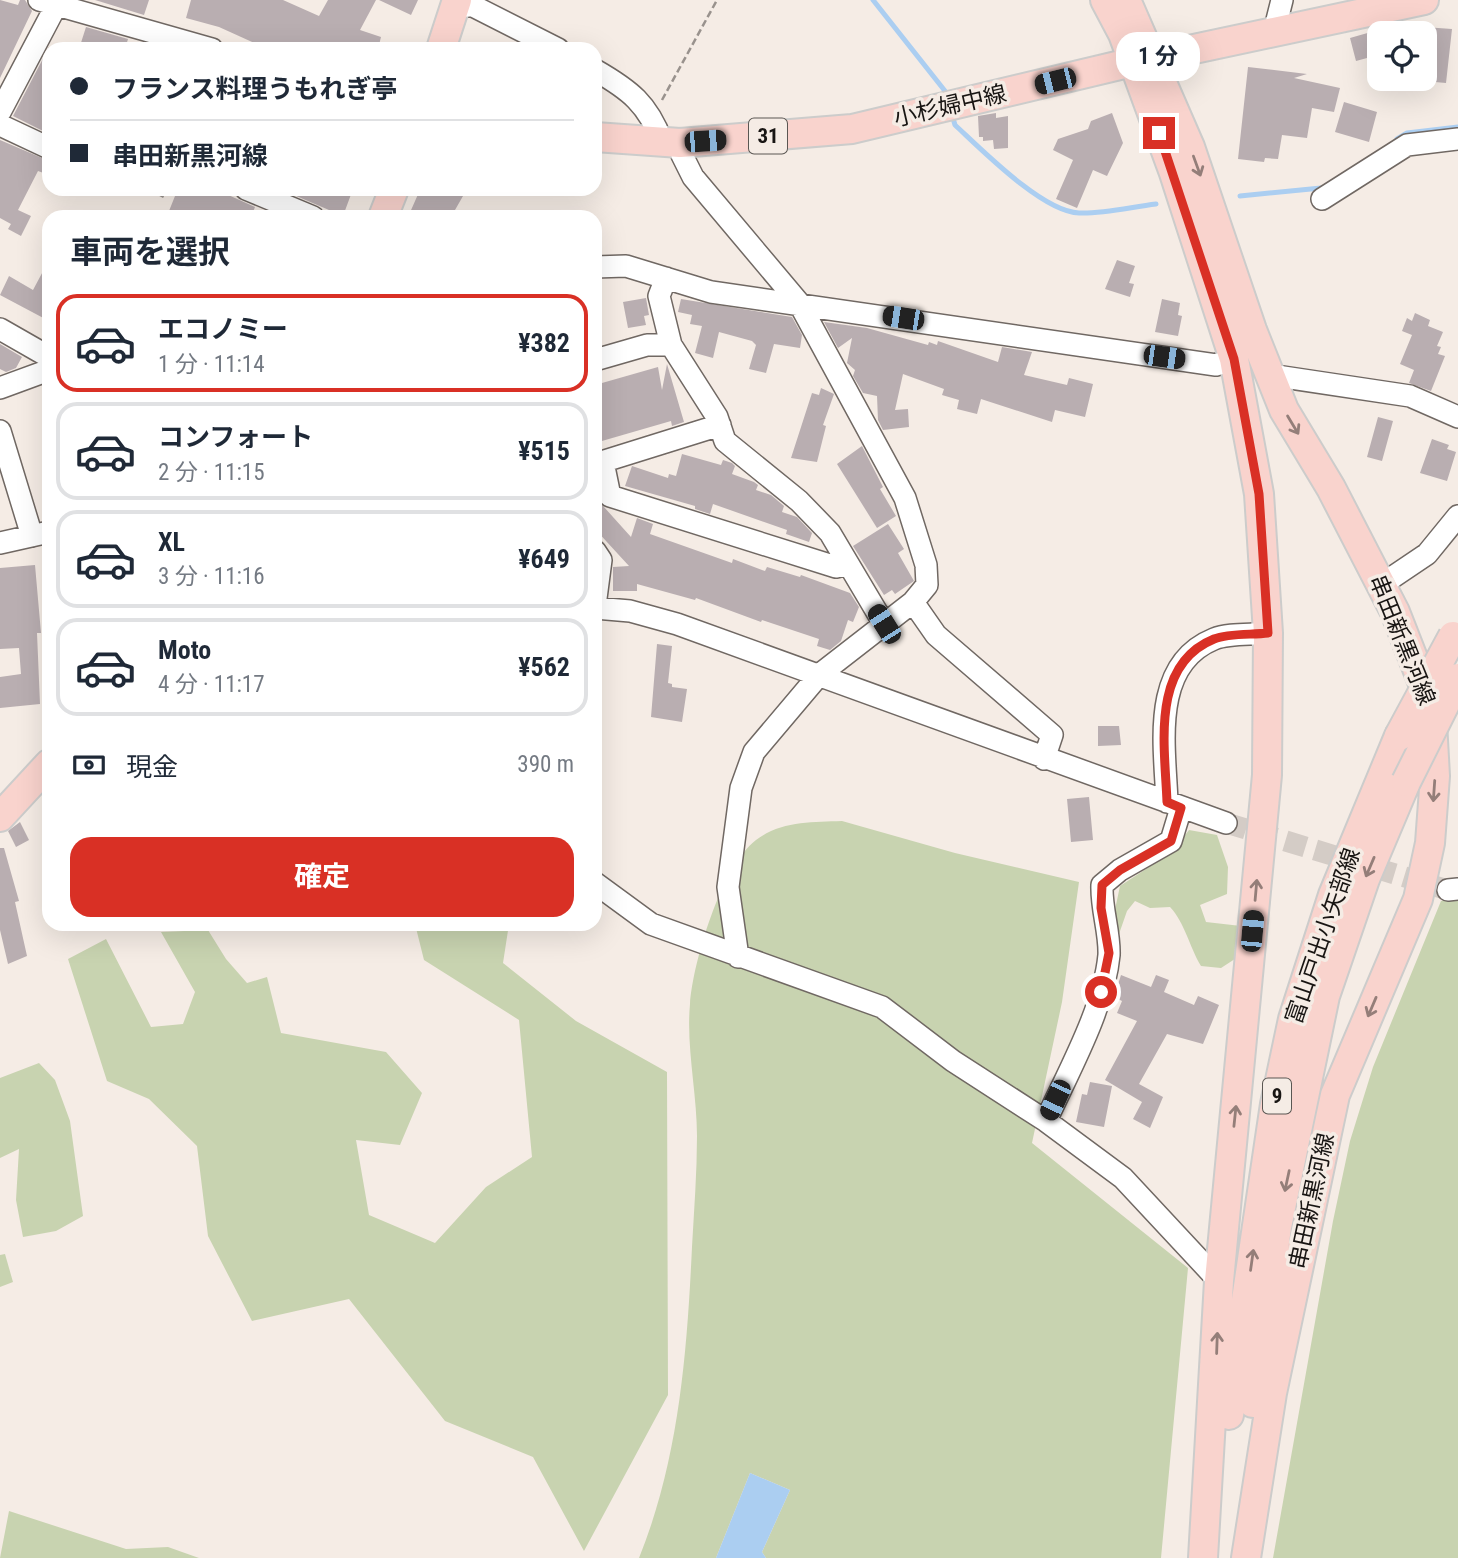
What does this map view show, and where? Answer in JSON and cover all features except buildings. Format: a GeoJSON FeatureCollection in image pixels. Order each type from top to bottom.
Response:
{"type":"FeatureCollection","features":[{"type":"Feature","properties":{"kind":"main road","name":"串田新黒河線"},"geometry":{"type":"LineString","coordinates":[[1105,0],[1190,147],[1284,410],[1331,488],[1381,585],[1431,704],[1435,776],[1430,843],[1418,898],[1335,1095],[1272,1393],[1246,1558]]}},
{"type":"Feature","properties":{"kind":"main road","name":"串田新黒河線"},"geometry":{"type":"LineString","coordinates":[[1126,0],[1174,173],[1234,359],[1259,494],[1268,633],[1267,775],[1219,1281],[1203,1558]]}},
{"type":"Feature","properties":{"kind":"main road","name":"小杉婦中線"},"geometry":{"type":"LineString","coordinates":[[602,137],[852,129],[1142,60],[1424,0]]}},
{"type":"Feature","properties":{"kind":"main road"},"geometry":{"type":"LineString","coordinates":[[444,42],[456,3]]}},
{"type":"Feature","properties":{"kind":"main road","name":"富山戸出小矢部線"},"geometry":{"type":"LineString","coordinates":[[1231,1480],[1275,1104],[1293,1019],[1333,895],[1399,736],[1456,632]]}},
{"type":"Feature","properties":{"kind":"main road","name":"富山戸出小矢部線"},"geometry":{"type":"LineString","coordinates":[[1231,1480],[1277,1227],[1325,996],[1365,879],[1406,782],[1458,678]]}},
{"type":"Feature","properties":{"kind":"main road"},"geometry":{"type":"LineString","coordinates":[[0,817],[42,772]]}},
{"type":"Feature","properties":{"kind":"main road"},"geometry":{"type":"LineString","coordinates":[[1209,1558],[1231,1480]]}},
{"type":"Feature","properties":{"kind":"main road"},"geometry":{"type":"LineString","coordinates":[[1231,1480],[1232,1558]]}},
{"type":"Feature","properties":{"kind":"street"},"geometry":{"type":"LineString","coordinates":[[1274,32],[1282,0]]}},
{"type":"Feature","properties":{"kind":"street"},"geometry":{"type":"LineString","coordinates":[[0,112],[51,2],[188,42]]}},
{"type":"Feature","properties":{"kind":"street"},"geometry":{"type":"LineString","coordinates":[[456,3],[473,6],[544,42]]}},
{"type":"Feature","properties":{"kind":"street"},"geometry":{"type":"LineString","coordinates":[[602,74],[626,87],[682,155],[693,177],[799,303],[905,498],[926,565],[927,585],[913,602],[819,675],[754,752],[741,788],[729,887],[738,957]]}},
{"type":"Feature","properties":{"kind":"street"},"geometry":{"type":"LineString","coordinates":[[0,125],[42,145]]}},
{"type":"Feature","properties":{"kind":"street"},"geometry":{"type":"LineString","coordinates":[[1322,198],[1407,145],[1458,139]]}},
{"type":"Feature","properties":{"kind":"street"},"geometry":{"type":"LineString","coordinates":[[263,196],[296,210]]}},
{"type":"Feature","properties":{"kind":"street"},"geometry":{"type":"LineString","coordinates":[[602,267],[626,266],[711,292],[1216,365],[1234,359]]}},
{"type":"Feature","properties":{"kind":"street"},"geometry":{"type":"LineString","coordinates":[[666,278],[659,296],[671,345],[720,425],[725,441],[799,501],[830,533],[884,624]]}},
{"type":"Feature","properties":{"kind":"street"},"geometry":{"type":"LineString","coordinates":[[0,329],[42,353]]}},
{"type":"Feature","properties":{"kind":"street"},"geometry":{"type":"LineString","coordinates":[[602,358],[647,345],[671,345]]}},
{"type":"Feature","properties":{"kind":"street"},"geometry":{"type":"LineString","coordinates":[[0,388],[42,373]]}},
{"type":"Feature","properties":{"kind":"street"},"geometry":{"type":"LineString","coordinates":[[1270,375],[1410,396],[1458,416]]}},
{"type":"Feature","properties":{"kind":"street"},"geometry":{"type":"LineString","coordinates":[[602,462],[720,425]]}},
{"type":"Feature","properties":{"kind":"street"},"geometry":{"type":"LineString","coordinates":[[0,431],[41,534],[0,543]]}},
{"type":"Feature","properties":{"kind":"street"},"geometry":{"type":"LineString","coordinates":[[602,472],[610,495],[836,567],[848,564]]}},
{"type":"Feature","properties":{"kind":"street"},"geometry":{"type":"LineString","coordinates":[[1381,585],[1427,554],[1458,516]]}},
{"type":"Feature","properties":{"kind":"street"},"geometry":{"type":"LineString","coordinates":[[913,602],[936,635],[1052,735],[1044,759]]}},
{"type":"Feature","properties":{"kind":"street"},"geometry":{"type":"LineString","coordinates":[[602,608],[630,611],[677,624],[1226,823]]}},
{"type":"Feature","properties":{"kind":"street"},"geometry":{"type":"LineString","coordinates":[[1045,1121],[1101,992],[1109,953],[1101,908],[1102,885],[1120,870],[1171,841],[1174,805],[1164,721],[1178,667],[1190,652],[1216,638],[1268,633]]}},
{"type":"Feature","properties":{"kind":"street"},"geometry":{"type":"LineString","coordinates":[[602,888],[651,924],[882,1007],[953,1060],[1124,1178],[1219,1281]]}},
{"type":"Feature","properties":{"kind":"path"},"geometry":{"type":"LineString","coordinates":[[665,134],[718,0]]}},
{"type":"Feature","properties":{"kind":"path"},"geometry":{"type":"LineString","coordinates":[[162,196],[166,198]]}},
{"type":"Feature","properties":{"kind":"green space"},"geometry":{"type":"Polygon","coordinates":[[[842,821],[955,853],[1079,882],[1062,1002],[1032,1143],[1188,1268],[1161,1558],[766,1558],[762,1552],[790,1490],[750,1473],[716,1558],[639,1558],[663,1483],[684,1366],[697,1150],[689,1020],[692,986],[703,941],[731,871],[756,840],[786,826],[842,821]]]}},
{"type":"Feature","properties":{"kind":"green space"},"geometry":{"type":"Polygon","coordinates":[[[1189,830],[1217,835],[1228,867],[1227,894],[1200,905],[1206,922],[1241,926],[1241,955],[1221,968],[1201,966],[1170,907],[1150,908],[1135,901],[1127,911],[1119,934],[1113,919],[1120,886],[1172,852],[1189,830]]]}},
{"type":"Feature","properties":{"kind":"green space"},"geometry":{"type":"Polygon","coordinates":[[[1458,897],[1458,1558],[1273,1558],[1333,1221],[1350,1141],[1373,1067],[1441,901],[1458,897]]]}},
{"type":"Feature","properties":{"kind":"green space"},"geometry":{"type":"Polygon","coordinates":[[[209,931],[226,959],[247,983],[267,977],[281,1033],[386,1052],[422,1093],[400,1145],[356,1140],[369,1215],[435,1243],[486,1187],[532,1157],[519,1020],[424,960],[417,931],[508,931],[503,963],[576,1021],[667,1072],[668,1395],[584,1551],[533,1457],[445,1421],[349,1299],[252,1321],[208,1236],[197,1146],[149,1099],[107,1081],[68,959],[106,939],[151,1027],[183,1024],[195,992],[161,932],[209,931]]]}},
{"type":"Feature","properties":{"kind":"green space"},"geometry":{"type":"Polygon","coordinates":[[[39,1063],[55,1080],[70,1121],[83,1216],[56,1231],[23,1237],[16,1200],[19,1149],[0,1158],[0,1078],[39,1063]]]}},
{"type":"Feature","properties":{"kind":"green space"},"geometry":{"type":"Polygon","coordinates":[[[5,1254],[13,1282],[0,1287],[0,1255],[5,1254]]]}},
{"type":"Feature","properties":{"kind":"green space"},"geometry":{"type":"Polygon","coordinates":[[[9,1511],[126,1549],[168,1547],[199,1558],[0,1558],[9,1511]]]}},
{"type":"Feature","properties":{"kind":"water"},"geometry":{"type":"Polygon","coordinates":[[[750,1473],[790,1490],[762,1552],[766,1558],[716,1558],[750,1473]]]}},
{"type":"Feature","properties":{"kind":"waterway"},"geometry":{"type":"LineString","coordinates":[[873,0],[945,91],[947,99]]}},
{"type":"Feature","properties":{"kind":"waterway"},"geometry":{"type":"LineString","coordinates":[[952,115],[955,125],[997,164],[1031,191],[1064,210],[1079,213],[1098,212],[1156,204]]}},
{"type":"Feature","properties":{"kind":"waterway"},"geometry":{"type":"LineString","coordinates":[[1397,139],[1407,133],[1458,127]]}},
{"type":"Feature","properties":{"kind":"waterway"},"geometry":{"type":"LineString","coordinates":[[1240,196],[1321,188]]}},
{"type":"Feature","properties":{"kind":"tunnel"},"geometry":{"type":"LineString","coordinates":[[1226,823],[1448,890]]}},
{"type":"Feature","properties":{"kind":"route"},"geometry":{"type":"LineString","coordinates":[[1101,992],[1109,953],[1101,908],[1102,885],[1120,870],[1171,841],[1181,808],[1167,802],[1164,721],[1170,689],[1178,667],[1190,652],[1216,638],[1268,633],[1259,494],[1234,359],[1159,133]]}}]}
